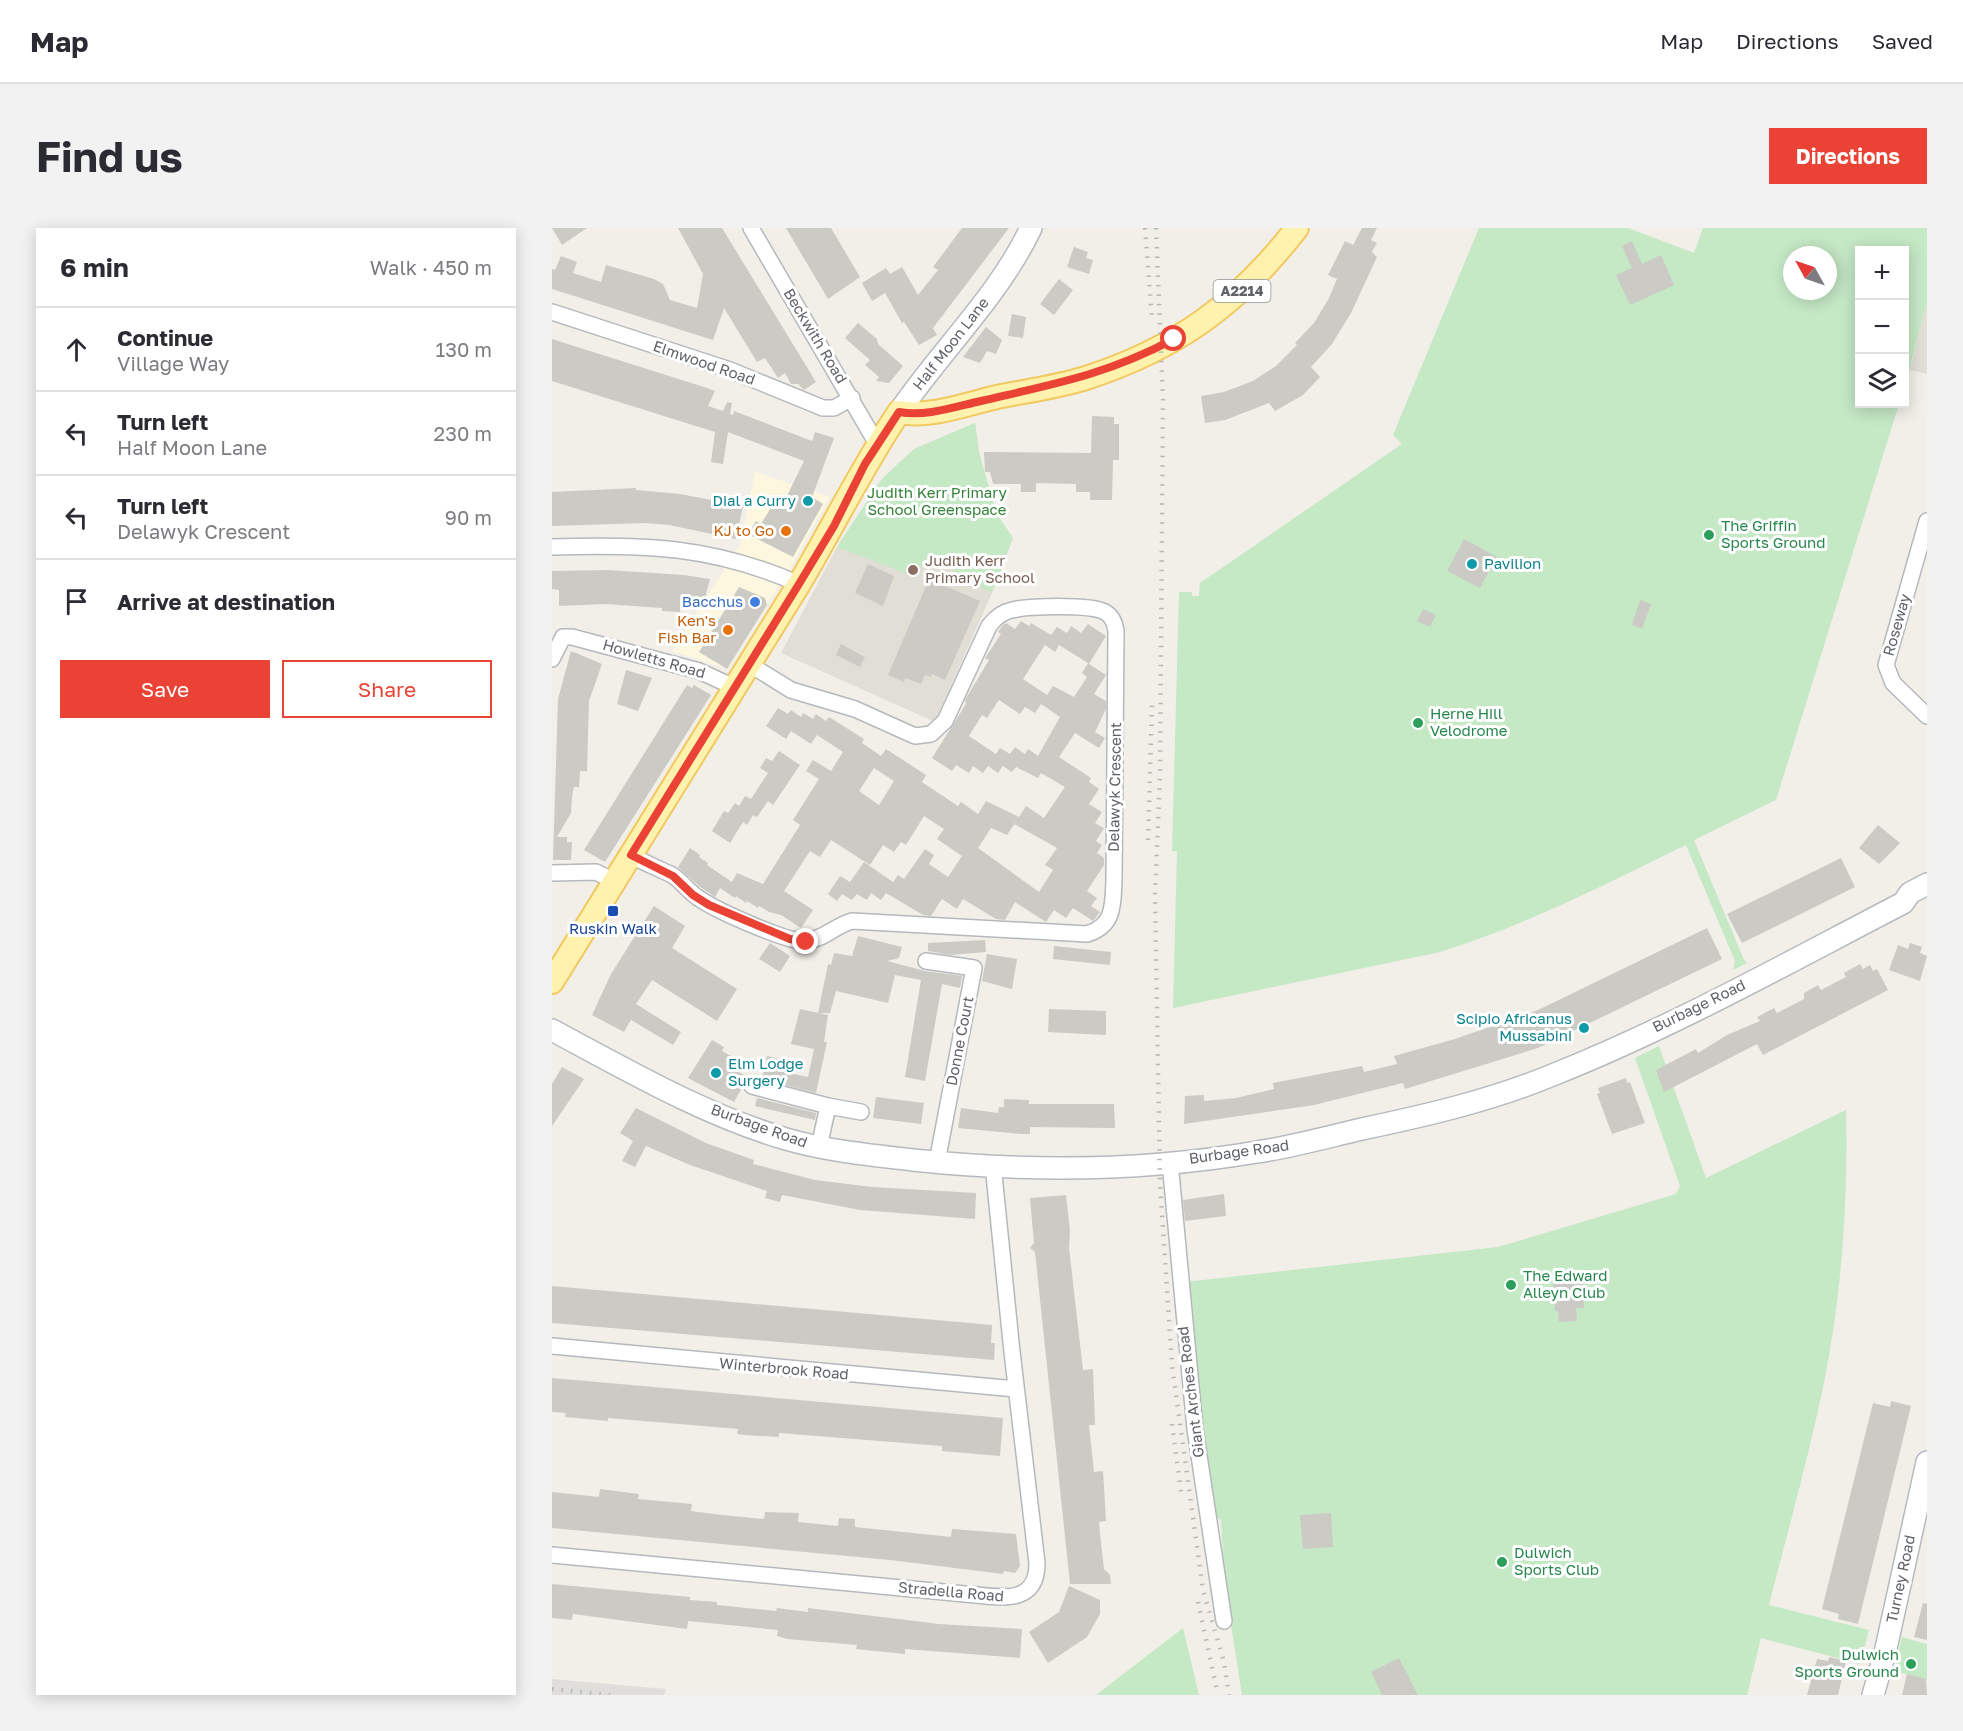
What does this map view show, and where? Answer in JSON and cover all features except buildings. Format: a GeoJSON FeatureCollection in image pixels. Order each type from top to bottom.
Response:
{"type":"FeatureCollection","features":[{"type":"Feature","properties":{"kind":"main road","name":"A2214"},"geometry":{"type":"LineString","coordinates":[[899,412],[911,414],[952,408],[1037,390],[1084,378],[1147,354],[1196,326],[1234,298],[1263,271],[1297,228]]}},
{"type":"Feature","properties":{"kind":"main road","name":"Half Moon Lane"},"geometry":{"type":"LineString","coordinates":[[552,982],[614,881],[640,860],[734,687],[799,584],[877,444],[899,412]]}},
{"type":"Feature","properties":{"kind":"street","name":"Beckwith Road"},"geometry":{"type":"LineString","coordinates":[[751,228],[877,444]]}},
{"type":"Feature","properties":{"kind":"street","name":"Half Moon Lane"},"geometry":{"type":"LineString","coordinates":[[899,412],[932,367],[967,327],[1017,257],[1031,228]]}},
{"type":"Feature","properties":{"kind":"street","name":"Elmwood Road"},"geometry":{"type":"LineString","coordinates":[[552,312],[730,370],[823,408],[834,408],[852,398]]}},
{"type":"Feature","properties":{"kind":"street","name":"Roseway"},"geometry":{"type":"LineString","coordinates":[[1927,521],[1886,664],[1893,682],[1927,716]]}},
{"type":"Feature","properties":{"kind":"street"},"geometry":{"type":"LineString","coordinates":[[552,547],[612,545],[679,549],[734,560],[799,584]]}},
{"type":"Feature","properties":{"kind":"street","name":"Delawyk Crescent"},"geometry":{"type":"LineString","coordinates":[[640,860],[673,876],[693,895],[709,905],[790,939],[806,942],[852,921],[1087,934],[1100,928],[1110,918],[1114,887],[1116,631],[1107,613],[1090,608],[1023,608],[999,616],[990,626],[945,721],[926,736],[915,736],[850,708],[791,690],[749,664]]}},
{"type":"Feature","properties":{"kind":"street","name":"Howletts Road"},"geometry":{"type":"LineString","coordinates":[[552,659],[563,637],[572,637],[699,671],[734,687]]}},
{"type":"Feature","properties":{"kind":"street"},"geometry":{"type":"LineString","coordinates":[[552,873],[597,872],[614,881]]}},
{"type":"Feature","properties":{"kind":"street","name":"Burbage Road"},"geometry":{"type":"LineString","coordinates":[[552,1030],[636,1075],[710,1109],[785,1139],[819,1147],[937,1162],[993,1165],[1170,1162],[1257,1152],[1419,1117],[1492,1097],[1556,1074],[1635,1038],[1903,903],[1910,893],[1927,884]]}},
{"type":"Feature","properties":{"kind":"street","name":"Burbage Road"},"geometry":{"type":"LineString","coordinates":[[1903,903],[1911,905],[1927,896]]}},
{"type":"Feature","properties":{"kind":"street","name":"Donne Court"},"geometry":{"type":"LineString","coordinates":[[926,961],[974,968],[937,1162]]}},
{"type":"Feature","properties":{"kind":"street"},"geometry":{"type":"LineString","coordinates":[[752,1086],[828,1106],[861,1112]]}},
{"type":"Feature","properties":{"kind":"street"},"geometry":{"type":"LineString","coordinates":[[819,1147],[828,1106]]}},
{"type":"Feature","properties":{"kind":"street","name":"Giant Arches Road"},"geometry":{"type":"LineString","coordinates":[[1170,1162],[1188,1371],[1207,1516],[1224,1621]]}},
{"type":"Feature","properties":{"kind":"street","name":"Stradella Road"},"geometry":{"type":"LineString","coordinates":[[552,1555],[965,1594],[1020,1596],[1034,1580],[1037,1563],[993,1165]]}},
{"type":"Feature","properties":{"kind":"street","name":"Winterbrook Road"},"geometry":{"type":"LineString","coordinates":[[552,1346],[1016,1389]]}},
{"type":"Feature","properties":{"kind":"street","name":"Turney Road"},"geometry":{"type":"LineString","coordinates":[[1873,1695],[1927,1462]]}},
{"type":"Feature","properties":{"kind":"shaded area"},"geometry":{"type":"Polygon","coordinates":[[[1927,301],[1927,374],[1910,370],[1927,301]]]}},
{"type":"Feature","properties":{"kind":"shaded area","name":"Judith Kerr Primary School"},"geometry":{"type":"Polygon","coordinates":[[[975,423],[979,452],[996,513],[1013,538],[992,593],[935,722],[781,653],[837,547],[881,480],[914,449],[975,423]]]}},
{"type":"Feature","properties":{"kind":"shaded area"},"geometry":{"type":"Polygon","coordinates":[[[755,472],[830,497],[729,667],[725,668],[672,651],[740,545],[755,472]]]}},
{"type":"Feature","properties":{"kind":"shaded area"},"geometry":{"type":"Polygon","coordinates":[[[552,1679],[666,1689],[664,1695],[552,1695],[552,1679]]]}},
{"type":"Feature","properties":{"kind":"green space"},"geometry":{"type":"Polygon","coordinates":[[[1479,228],[1628,228],[1694,253],[1703,228],[1927,228],[1927,301],[1909,371],[1909,246],[1855,246],[1855,408],[1898,408],[1776,800],[1694,840],[1747,963],[1733,970],[1735,961],[1686,845],[1535,917],[1440,952],[1173,1008],[1177,851],[1172,851],[1179,592],[1192,592],[1192,596],[1199,596],[1200,583],[1402,444],[1393,435],[1479,228]]]}},
{"type":"Feature","properties":{"kind":"green space","name":"Judith Kerr Primary School Greenspace"},"geometry":{"type":"Polygon","coordinates":[[[975,423],[979,452],[996,513],[1013,538],[992,593],[929,556],[913,576],[837,547],[881,480],[914,449],[975,423]]]}},
{"type":"Feature","properties":{"kind":"green space"},"geometry":{"type":"Polygon","coordinates":[[[1659,1046],[1706,1178],[1846,1110],[1843,1233],[1834,1326],[1816,1418],[1769,1605],[1869,1630],[1860,1664],[1761,1638],[1747,1695],[1242,1695],[1225,1587],[1221,1520],[1212,1514],[1185,1282],[1498,1247],[1676,1194],[1680,1186],[1635,1058],[1659,1046]]]}},
{"type":"Feature","properties":{"kind":"green space"},"geometry":{"type":"Polygon","coordinates":[[[1183,1628],[1199,1695],[1096,1695],[1183,1628]]]}},
{"type":"Feature","properties":{"kind":"green space","name":"Dulwich Sports Ground"},"geometry":{"type":"Polygon","coordinates":[[[1902,1637],[1927,1644],[1927,1680],[1894,1671],[1902,1637]]]}},
{"type":"Feature","properties":{"kind":"railway"},"geometry":{"type":"LineString","coordinates":[[1145,228],[1152,318]]}},
{"type":"Feature","properties":{"kind":"railway"},"geometry":{"type":"LineString","coordinates":[[1156,228],[1163,400],[1160,776],[1155,895],[1160,1183],[1172,1365],[1203,1590],[1224,1662],[1229,1695]]}},
{"type":"Feature","properties":{"kind":"railway"},"geometry":{"type":"LineString","coordinates":[[1148,840],[1152,705]]}},
{"type":"Feature","properties":{"kind":"railway"},"geometry":{"type":"LineString","coordinates":[[1172,1424],[1181,1492]]}},
{"type":"Feature","properties":{"kind":"railway"},"geometry":{"type":"LineString","coordinates":[[1198,1602],[1218,1695]]}},
{"type":"Feature","properties":{"kind":"railway"},"geometry":{"type":"LineString","coordinates":[[552,1689],[610,1695]]}},
{"type":"Feature","properties":{"kind":"place","name":"Dial a Curry"},"geometry":{"type":"Point","coordinates":[808,501]}},
{"type":"Feature","properties":{"kind":"place","name":"KJ to Go"},"geometry":{"type":"Point","coordinates":[786,531]}},
{"type":"Feature","properties":{"kind":"place","name":"The Griffin Sports Ground"},"geometry":{"type":"Point","coordinates":[1709,535]}},
{"type":"Feature","properties":{"kind":"place","name":"Pavilion"},"geometry":{"type":"Point","coordinates":[1472,564]}},
{"type":"Feature","properties":{"kind":"place","name":"Judith Kerr Primary School"},"geometry":{"type":"Point","coordinates":[913,570]}},
{"type":"Feature","properties":{"kind":"place","name":"Bacchus"},"geometry":{"type":"Point","coordinates":[755,602]}},
{"type":"Feature","properties":{"kind":"place","name":"Ken's Fish Bar"},"geometry":{"type":"Point","coordinates":[728,630]}},
{"type":"Feature","properties":{"kind":"place","name":"Herne Hill Velodrome"},"geometry":{"type":"Point","coordinates":[1418,723]}},
{"type":"Feature","properties":{"kind":"place","name":"Ruskin Walk"},"geometry":{"type":"Point","coordinates":[613,911]}},
{"type":"Feature","properties":{"kind":"place","name":"Scipio Africanus Mussabini"},"geometry":{"type":"Point","coordinates":[1584,1028]}},
{"type":"Feature","properties":{"kind":"place","name":"Elm Lodge Surgery"},"geometry":{"type":"Point","coordinates":[716,1073]}},
{"type":"Feature","properties":{"kind":"place","name":"The Edward Alleyn Club"},"geometry":{"type":"Point","coordinates":[1511,1285]}},
{"type":"Feature","properties":{"kind":"place","name":"Dulwich Sports Club"},"geometry":{"type":"Point","coordinates":[1502,1562]}},
{"type":"Feature","properties":{"kind":"place","name":"Dulwich Sports Ground"},"geometry":{"type":"Point","coordinates":[1911,1664]}},
{"type":"Feature","properties":{"kind":"route"},"geometry":{"type":"LineString","coordinates":[[806,942],[790,939],[709,905],[693,895],[673,876],[631,855],[834,526],[877,444],[899,412],[911,414],[952,408],[1084,378],[1147,354],[1174,339]]}}]}
